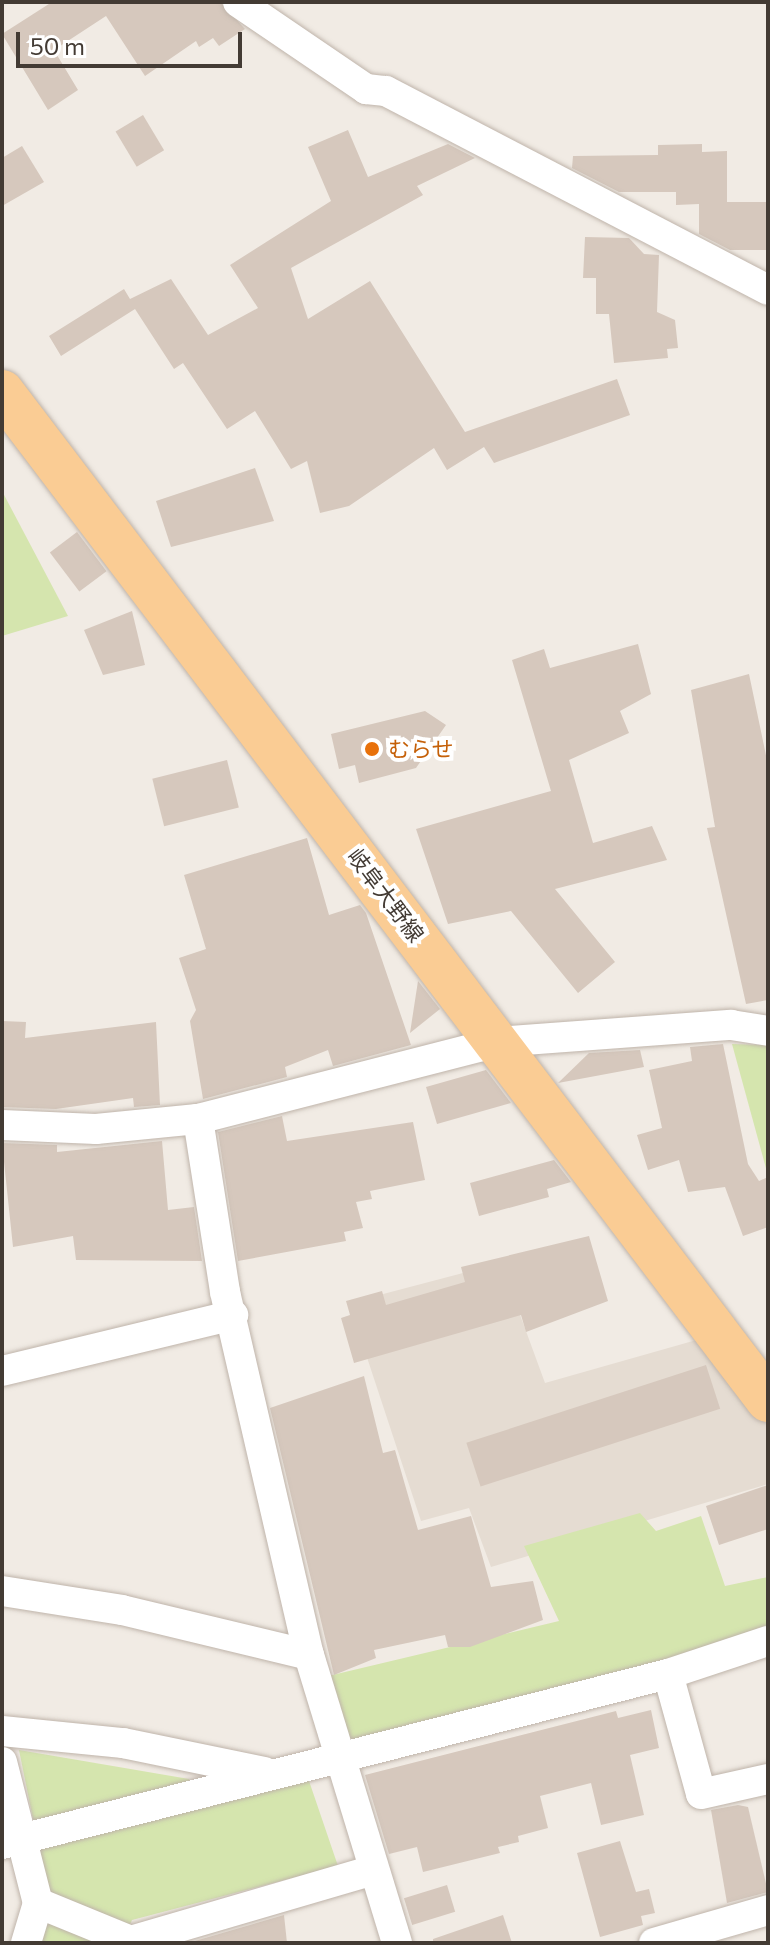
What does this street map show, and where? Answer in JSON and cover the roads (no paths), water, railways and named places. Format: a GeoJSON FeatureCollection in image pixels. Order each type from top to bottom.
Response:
{"type":"FeatureCollection","features":[{"type":"Feature","properties":{"kind":"main road","name":"岐阜大野線"},"geometry":{"type":"LineString","coordinates":[[2,392],[768,1400]]}},
{"type":"Feature","properties":{"kind":"street"},"geometry":{"type":"LineString","coordinates":[[238,2],[366,89],[386,91],[768,290]]}},
{"type":"Feature","properties":{"kind":"street"},"geometry":{"type":"LineString","coordinates":[[2,1125],[96,1129],[198,1119],[497,1042],[731,1025],[768,1031]]}},
{"type":"Feature","properties":{"kind":"street"},"geometry":{"type":"LineString","coordinates":[[198,1119],[208,1207],[309,1655],[335,1757],[397,1943]]}},
{"type":"Feature","properties":{"kind":"street"},"geometry":{"type":"LineString","coordinates":[[2,1371],[233,1315]]}},
{"type":"Feature","properties":{"kind":"street"},"geometry":{"type":"LineString","coordinates":[[2,1591],[122,1610],[309,1655]]}},
{"type":"Feature","properties":{"kind":"street"},"geometry":{"type":"LineString","coordinates":[[13,1842],[271,1773],[668,1674],[768,1641]]}},
{"type":"Feature","properties":{"kind":"street"},"geometry":{"type":"LineString","coordinates":[[668,1674],[701,1794],[768,1779]]}},
{"type":"Feature","properties":{"kind":"street"},"geometry":{"type":"LineString","coordinates":[[2,1731],[123,1743],[271,1773]]}},
{"type":"Feature","properties":{"kind":"street"},"geometry":{"type":"LineString","coordinates":[[2,1762],[13,1842],[38,1903],[26,1943]]}},
{"type":"Feature","properties":{"kind":"street"},"geometry":{"type":"LineString","coordinates":[[38,1903],[128,1942],[371,1871]]}},
{"type":"Feature","properties":{"kind":"street"},"geometry":{"type":"LineString","coordinates":[[654,1943],[768,1910]]}},
{"type":"Feature","properties":{"kind":"place","name":"むらせ"},"geometry":{"type":"Point","coordinates":[372,749]}}]}
